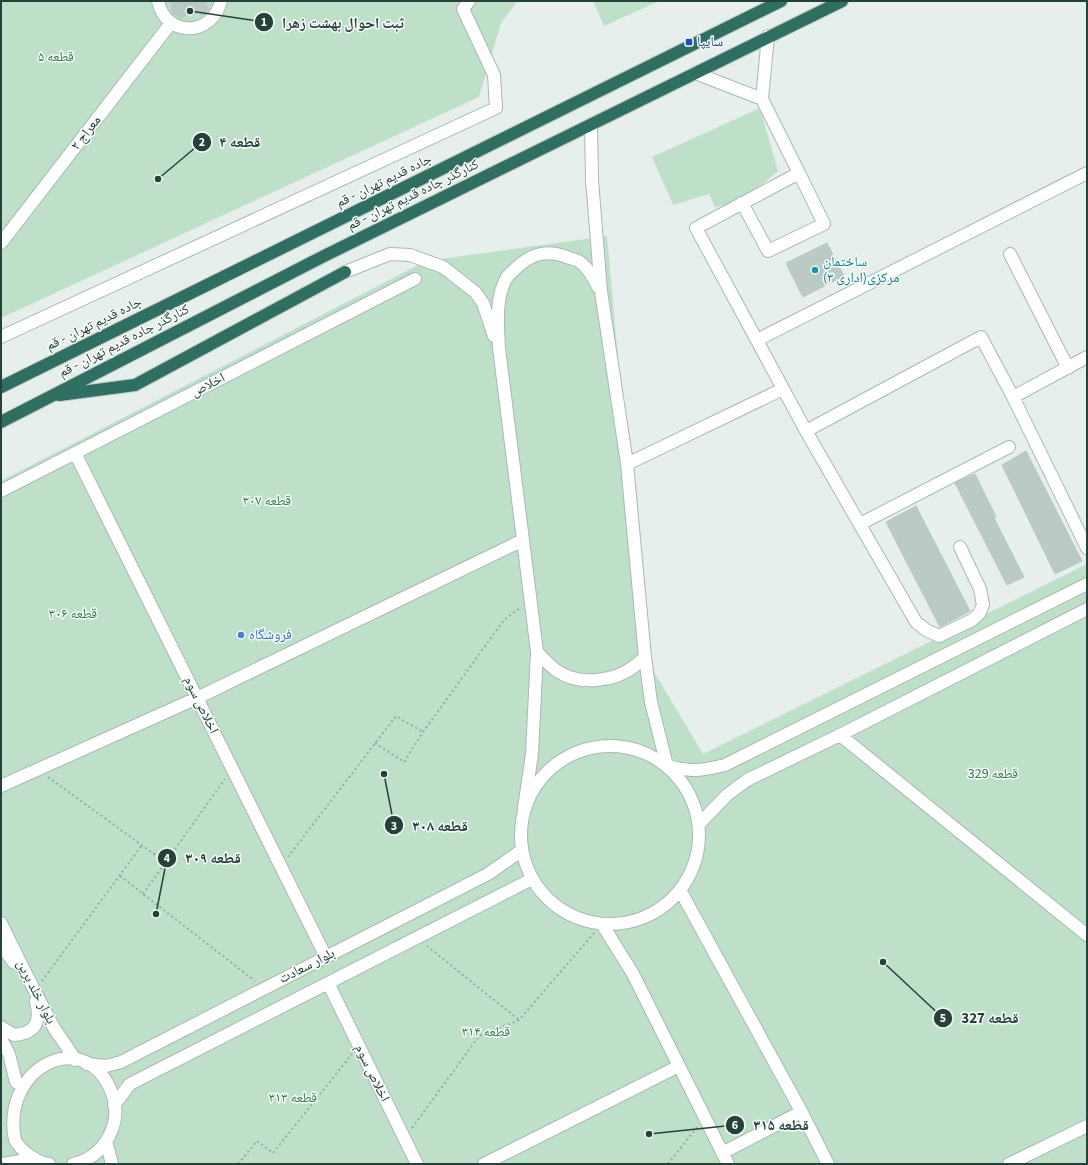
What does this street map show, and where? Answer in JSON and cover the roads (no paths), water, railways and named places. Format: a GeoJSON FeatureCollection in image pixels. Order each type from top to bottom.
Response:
{"type":"FeatureCollection","features":[{"type":"Feature","properties":{"kind":"highway","name":"جاده قدیم تهران - قم"},"geometry":{"type":"LineString","coordinates":[[1,387],[781,1]]}},
{"type":"Feature","properties":{"kind":"highway","name":"کنارگذر جاده قدیم تهران - قم"},"geometry":{"type":"LineString","coordinates":[[1,422],[326,255],[768,36],[842,1]]}},
{"type":"Feature","properties":{"kind":"highway"},"geometry":{"type":"LineString","coordinates":[[50,396],[135,385],[345,272]]}},
{"type":"Feature","properties":{"kind":"street"},"geometry":{"type":"LineString","coordinates":[[158,1],[164,16],[171,23],[181,27],[191,28],[202,26],[211,20],[218,12],[221,1]]}},
{"type":"Feature","properties":{"kind":"street"},"geometry":{"type":"LineString","coordinates":[[1,337],[496,108],[494,76],[463,8],[469,1]]}},
{"type":"Feature","properties":{"kind":"street","name":"معراج ۲"},"geometry":{"type":"LineString","coordinates":[[1,243],[171,23]]}},
{"type":"Feature","properties":{"kind":"street"},"geometry":{"type":"LineString","coordinates":[[742,203],[768,250],[824,224],[762,99],[768,36]]}},
{"type":"Feature","properties":{"kind":"street"},"geometry":{"type":"LineString","coordinates":[[694,73],[762,99]]}},
{"type":"Feature","properties":{"kind":"street"},"geometry":{"type":"LineString","coordinates":[[591,124],[592,180],[601,291],[627,464],[645,657],[652,702],[667,766]]}},
{"type":"Feature","properties":{"kind":"street"},"geometry":{"type":"LineString","coordinates":[[799,173],[696,228],[806,431],[916,622],[926,630],[939,636],[972,620],[979,614],[983,605],[980,589],[960,547]]}},
{"type":"Feature","properties":{"kind":"street"},"geometry":{"type":"LineString","coordinates":[[757,340],[1087,173]]}},
{"type":"Feature","properties":{"kind":"street"},"geometry":{"type":"LineString","coordinates":[[524,808],[538,782],[558,762],[585,749],[614,746],[642,752],[667,766],[682,782],[692,801],[698,824],[698,847],[692,870],[680,890],[664,906],[645,917],[624,923],[602,924],[574,917],[550,901],[532,878],[526,865],[522,850],[520,829],[532,754],[537,652],[499,348],[499,298],[506,278],[518,266],[531,257],[547,252],[579,261],[590,272],[601,291]]}},
{"type":"Feature","properties":{"kind":"street"},"geometry":{"type":"LineString","coordinates":[[345,272],[390,254],[410,255],[443,268],[475,292],[483,303],[499,348]]}},
{"type":"Feature","properties":{"kind":"street"},"geometry":{"type":"LineString","coordinates":[[1010,254],[1068,368]]}},
{"type":"Feature","properties":{"kind":"street","name":"اخلاص"},"geometry":{"type":"LineString","coordinates":[[1,491],[415,279]]}},
{"type":"Feature","properties":{"kind":"street"},"geometry":{"type":"LineString","coordinates":[[806,431],[981,337],[1013,397],[1087,548]]}},
{"type":"Feature","properties":{"kind":"street"},"geometry":{"type":"LineString","coordinates":[[1013,397],[1087,357]]}},
{"type":"Feature","properties":{"kind":"street"},"geometry":{"type":"LineString","coordinates":[[627,464],[783,389]]}},
{"type":"Feature","properties":{"kind":"street"},"geometry":{"type":"LineString","coordinates":[[860,524],[1009,447]]}},
{"type":"Feature","properties":{"kind":"street","name":"اخلاص سوم"},"geometry":{"type":"LineString","coordinates":[[75,453],[326,956]]}},
{"type":"Feature","properties":{"kind":"street"},"geometry":{"type":"LineString","coordinates":[[1,786],[197,698],[523,540]]}},
{"type":"Feature","properties":{"kind":"street"},"geometry":{"type":"LineString","coordinates":[[667,766],[687,770],[702,770],[725,765],[1087,584]]}},
{"type":"Feature","properties":{"kind":"street"},"geometry":{"type":"LineString","coordinates":[[698,824],[727,795],[747,780],[840,735],[1087,610]]}},
{"type":"Feature","properties":{"kind":"street"},"geometry":{"type":"LineString","coordinates":[[537,652],[556,671],[567,677],[588,680],[607,679],[620,674],[636,666],[645,657]]}},
{"type":"Feature","properties":{"kind":"street"},"geometry":{"type":"LineString","coordinates":[[840,735],[1087,935]]}},
{"type":"Feature","properties":{"kind":"street","name":"بلوار سعادت"},"geometry":{"type":"LineString","coordinates":[[87,1064],[106,1066],[121,1062],[488,874],[522,850]]}},
{"type":"Feature","properties":{"kind":"street","name":"بلوار سعادت"},"geometry":{"type":"LineString","coordinates":[[114,1105],[130,1084],[532,878]]}},
{"type":"Feature","properties":{"kind":"street"},"geometry":{"type":"LineString","coordinates":[[680,890],[828,1164]]}},
{"type":"Feature","properties":{"kind":"street","name":"بلوار خلد برین"},"geometry":{"type":"LineString","coordinates":[[1,923],[56,1031],[69,1048],[75,1060]]}},
{"type":"Feature","properties":{"kind":"street"},"geometry":{"type":"LineString","coordinates":[[602,924],[633,974],[728,1164]]}},
{"type":"Feature","properties":{"kind":"street"},"geometry":{"type":"LineString","coordinates":[[1,945],[34,990],[39,1013],[37,1024],[24,1034],[14,1035],[1,1027]]}},
{"type":"Feature","properties":{"kind":"street","name":"اخلاص سوم"},"geometry":{"type":"LineString","coordinates":[[328,983],[417,1164]]}},
{"type":"Feature","properties":{"kind":"street"},"geometry":{"type":"LineString","coordinates":[[1,1040],[9,1054],[16,1082]]}},
{"type":"Feature","properties":{"kind":"street"},"geometry":{"type":"LineString","coordinates":[[4,1107],[16,1082],[25,1072],[48,1059],[62,1058],[75,1060],[87,1064],[99,1073],[108,1084],[113,1097],[116,1112],[114,1126],[106,1142],[95,1154],[80,1163],[73,1164]]}},
{"type":"Feature","properties":{"kind":"street"},"geometry":{"type":"LineString","coordinates":[[484,1164],[679,1066]]}},
{"type":"Feature","properties":{"kind":"street"},"geometry":{"type":"LineString","coordinates":[[10,1094],[7,1111],[9,1128],[17,1144],[30,1156],[47,1164]]}},
{"type":"Feature","properties":{"kind":"street"},"geometry":{"type":"LineString","coordinates":[[722,1153],[801,1112]]}},
{"type":"Feature","properties":{"kind":"street"},"geometry":{"type":"LineString","coordinates":[[1009,1164],[1087,1126]]}},
{"type":"Feature","properties":{"kind":"street"},"geometry":{"type":"LineString","coordinates":[[106,1142],[112,1164]]}},
{"type":"Feature","properties":{"kind":"street"},"geometry":{"type":"LineString","coordinates":[[3,1164],[21,1161],[30,1156]]}},
{"type":"Feature","properties":{"kind":"place","name":"ثبت احوال بهشت زهرا"},"geometry":{"type":"Point","coordinates":[190,11]}},
{"type":"Feature","properties":{"kind":"place","name":"سایپا"},"geometry":{"type":"Point","coordinates":[689,42]}},
{"type":"Feature","properties":{"kind":"place","name":"قطعه ۴"},"geometry":{"type":"Point","coordinates":[158,179]}},
{"type":"Feature","properties":{"kind":"place","name":"ساختمان مرکزی(اداری ۳)"},"geometry":{"type":"Point","coordinates":[815,270]}},
{"type":"Feature","properties":{"kind":"place","name":"فروشگاه"},"geometry":{"type":"Point","coordinates":[241,635]}},
{"type":"Feature","properties":{"kind":"place","name":"قطعه ۳۰۸"},"geometry":{"type":"Point","coordinates":[384,774]}},
{"type":"Feature","properties":{"kind":"place","name":"قطعه ۳۰۹"},"geometry":{"type":"Point","coordinates":[156,914]}},
{"type":"Feature","properties":{"kind":"place","name":"قطعه 327"},"geometry":{"type":"Point","coordinates":[883,962]}},
{"type":"Feature","properties":{"kind":"place","name":"قطعه ۳۱۵"},"geometry":{"type":"Point","coordinates":[649,1134]}},
{"type":"Feature","properties":{"kind":"park label","name":"قطعه ۵"},"geometry":{"type":"Point","coordinates":[56,57]}},
{"type":"Feature","properties":{"kind":"park label","name":"قطعه ۳۰۷"},"geometry":{"type":"Point","coordinates":[267,501]}},
{"type":"Feature","properties":{"kind":"park label","name":"قطعه ۳۰۶"},"geometry":{"type":"Point","coordinates":[73,614]}},
{"type":"Feature","properties":{"kind":"park label","name":"قطعه 329"},"geometry":{"type":"Point","coordinates":[993,774]}},
{"type":"Feature","properties":{"kind":"park label","name":"قطعه ۳۱۴"},"geometry":{"type":"Point","coordinates":[486,1032]}},
{"type":"Feature","properties":{"kind":"park label","name":"قطعه ۳۱۳"},"geometry":{"type":"Point","coordinates":[293,1098]}}]}
